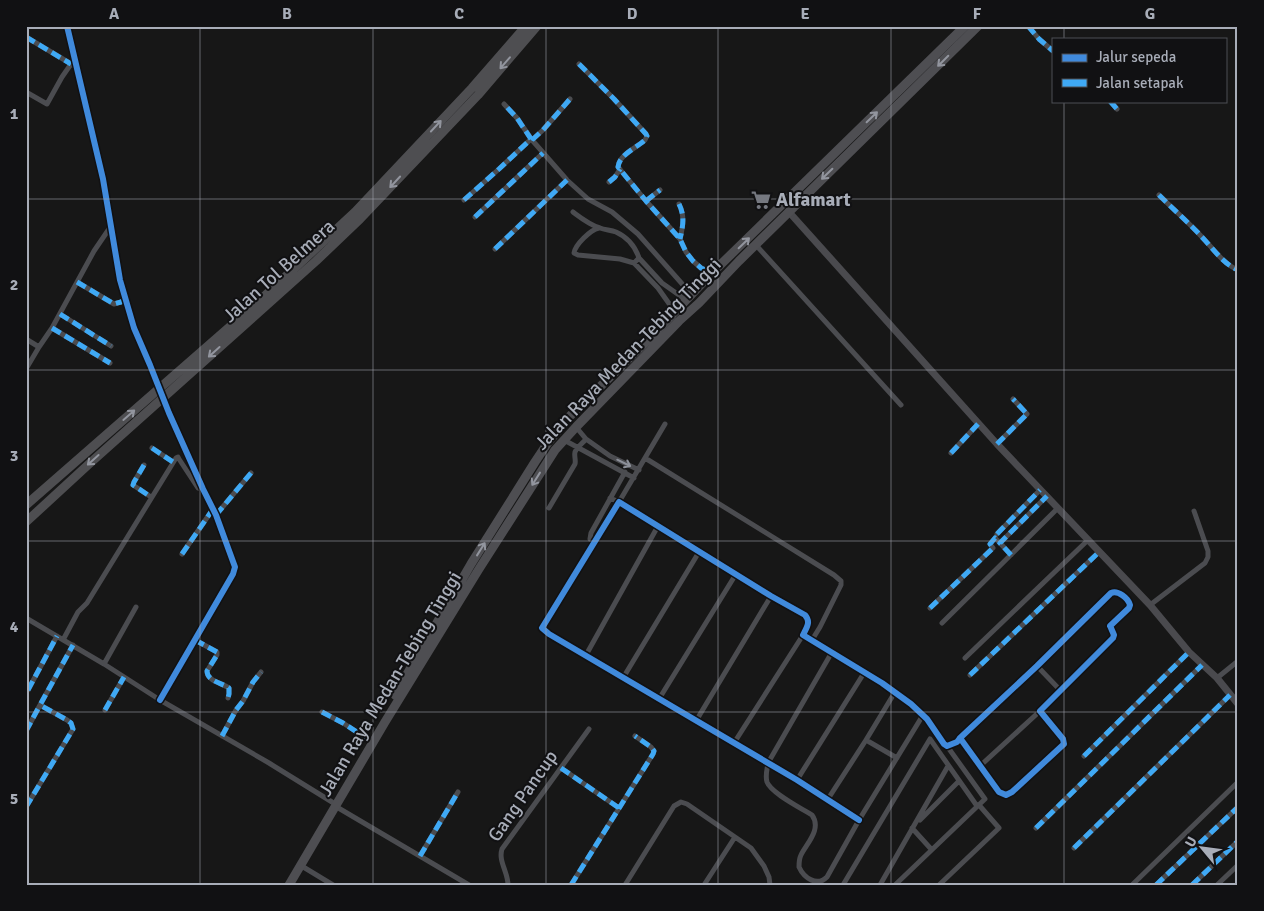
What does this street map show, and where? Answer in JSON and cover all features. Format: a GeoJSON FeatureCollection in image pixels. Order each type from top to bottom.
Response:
{"type":"FeatureCollection","features":[{"type":"Feature","properties":{"kind":"highway","name":"Jalan Tol Belmera"},"geometry":{"type":"LineString","coordinates":[[322,248],[472,88],[526,26]]}},
{"type":"Feature","properties":{"kind":"highway","name":"Jalan Tol Belmera"},"geometry":{"type":"LineString","coordinates":[[26,522],[312,257],[360,219],[478,95],[537,26]]}},
{"type":"Feature","properties":{"kind":"highway","name":"Jalan Raya Medan-Tebing Tinggi"},"geometry":{"type":"LineString","coordinates":[[283,885],[479,569],[546,463],[564,440],[756,244],[978,26]]}},
{"type":"Feature","properties":{"kind":"highway","name":"Jalan Raya Medan-Tebing Tinggi"},"geometry":{"type":"LineString","coordinates":[[289,885],[369,740],[471,564],[540,455],[570,416],[961,28]]}},
{"type":"Feature","properties":{"kind":"highway","name":"Jalan Tol Belmera"},"geometry":{"type":"LineString","coordinates":[[26,505],[312,257]]}},
{"type":"Feature","properties":{"kind":"highway"},"geometry":{"type":"LineString","coordinates":[[651,337],[658,344]]}},
{"type":"Feature","properties":{"kind":"main road"},"geometry":{"type":"LineString","coordinates":[[789,212],[978,424],[1150,605],[1189,652],[1217,678],[1238,704]]}},
{"type":"Feature","properties":{"kind":"street"},"geometry":{"type":"LineString","coordinates":[[67,26],[74,65],[103,179],[125,299],[134,328],[169,413],[216,515],[235,569],[160,700]]}},
{"type":"Feature","properties":{"kind":"street"},"geometry":{"type":"LineString","coordinates":[[1028,26],[1052,50]]}},
{"type":"Feature","properties":{"kind":"street"},"geometry":{"type":"LineString","coordinates":[[26,37],[74,65]]}},
{"type":"Feature","properties":{"kind":"street"},"geometry":{"type":"LineString","coordinates":[[579,64],[614,98],[647,136],[645,140],[620,159],[618,164],[620,169],[680,239],[693,261],[712,274]]}},
{"type":"Feature","properties":{"kind":"street"},"geometry":{"type":"LineString","coordinates":[[26,92],[47,104],[62,77],[74,65]]}},
{"type":"Feature","properties":{"kind":"street"},"geometry":{"type":"LineString","coordinates":[[464,200],[542,130],[570,99]]}},
{"type":"Feature","properties":{"kind":"street"},"geometry":{"type":"LineString","coordinates":[[1111,102],[1117,108]]}},
{"type":"Feature","properties":{"kind":"street"},"geometry":{"type":"LineString","coordinates":[[504,104],[517,118],[531,139],[567,180],[588,199],[612,212],[638,234],[689,298]]}},
{"type":"Feature","properties":{"kind":"street"},"geometry":{"type":"LineString","coordinates":[[475,217],[543,153]]}},
{"type":"Feature","properties":{"kind":"street"},"geometry":{"type":"LineString","coordinates":[[609,182],[615,178],[620,169]]}},
{"type":"Feature","properties":{"kind":"street"},"geometry":{"type":"LineString","coordinates":[[495,249],[567,180]]}},
{"type":"Feature","properties":{"kind":"street"},"geometry":{"type":"LineString","coordinates":[[646,201],[660,190]]}},
{"type":"Feature","properties":{"kind":"street"},"geometry":{"type":"LineString","coordinates":[[1159,195],[1218,255],[1238,270]]}},
{"type":"Feature","properties":{"kind":"street"},"geometry":{"type":"LineString","coordinates":[[679,204],[683,212],[680,239]]}},
{"type":"Feature","properties":{"kind":"street"},"geometry":{"type":"LineString","coordinates":[[573,212],[599,228],[616,232],[628,240],[636,250],[639,258],[662,283],[689,298]]}},
{"type":"Feature","properties":{"kind":"street"},"geometry":{"type":"LineString","coordinates":[[26,370],[111,226]]}},
{"type":"Feature","properties":{"kind":"street"},"geometry":{"type":"LineString","coordinates":[[599,228],[592,230],[575,248],[574,253],[634,262],[658,288],[675,312]]}},
{"type":"Feature","properties":{"kind":"street"},"geometry":{"type":"LineString","coordinates":[[756,244],[901,404]]}},
{"type":"Feature","properties":{"kind":"street"},"geometry":{"type":"LineString","coordinates":[[634,262],[639,258]]}},
{"type":"Feature","properties":{"kind":"street"},"geometry":{"type":"LineString","coordinates":[[77,282],[114,304],[125,299]]}},
{"type":"Feature","properties":{"kind":"street"},"geometry":{"type":"LineString","coordinates":[[658,288],[662,283]]}},
{"type":"Feature","properties":{"kind":"street"},"geometry":{"type":"LineString","coordinates":[[60,314],[111,346]]}},
{"type":"Feature","properties":{"kind":"street"},"geometry":{"type":"LineString","coordinates":[[52,328],[110,363]]}},
{"type":"Feature","properties":{"kind":"street"},"geometry":{"type":"LineString","coordinates":[[26,339],[39,347]]}},
{"type":"Feature","properties":{"kind":"street"},"geometry":{"type":"LineString","coordinates":[[997,444],[1027,414],[1013,399]]}},
{"type":"Feature","properties":{"kind":"street"},"geometry":{"type":"LineString","coordinates":[[665,424],[595,544],[542,628],[549,634],[797,780],[860,820]]}},
{"type":"Feature","properties":{"kind":"street"},"geometry":{"type":"LineString","coordinates":[[951,453],[978,424]]}},
{"type":"Feature","properties":{"kind":"street"},"geometry":{"type":"LineString","coordinates":[[576,427],[586,439],[610,456],[638,470]]}},
{"type":"Feature","properties":{"kind":"street"},"geometry":{"type":"LineString","coordinates":[[549,508],[575,464],[575,453],[586,439]]}},
{"type":"Feature","properties":{"kind":"street"},"geometry":{"type":"LineString","coordinates":[[564,440],[634,478]]}},
{"type":"Feature","properties":{"kind":"street"},"geometry":{"type":"LineString","coordinates":[[152,448],[173,462]]}},
{"type":"Feature","properties":{"kind":"street"},"geometry":{"type":"LineString","coordinates":[[63,640],[78,612],[87,603],[176,458],[178,458],[198,488],[203,489]]}},
{"type":"Feature","properties":{"kind":"street"},"geometry":{"type":"LineString","coordinates":[[645,458],[841,581],[841,585],[812,640]]}},
{"type":"Feature","properties":{"kind":"street"},"geometry":{"type":"LineString","coordinates":[[144,465],[133,485],[151,496]]}},
{"type":"Feature","properties":{"kind":"street"},"geometry":{"type":"LineString","coordinates":[[595,544],[590,539],[591,533],[625,472]]}},
{"type":"Feature","properties":{"kind":"street"},"geometry":{"type":"LineString","coordinates":[[216,515],[251,473]]}},
{"type":"Feature","properties":{"kind":"street"},"geometry":{"type":"LineString","coordinates":[[997,534],[1040,490]]}},
{"type":"Feature","properties":{"kind":"street"},"geometry":{"type":"LineString","coordinates":[[1000,543],[1047,496]]}},
{"type":"Feature","properties":{"kind":"street"},"geometry":{"type":"LineString","coordinates":[[610,498],[620,502],[771,596],[805,615],[808,619],[809,624],[734,743]]}},
{"type":"Feature","properties":{"kind":"street"},"geometry":{"type":"LineString","coordinates":[[942,624],[1058,508]]}},
{"type":"Feature","properties":{"kind":"street"},"geometry":{"type":"LineString","coordinates":[[182,554],[213,509]]}},
{"type":"Feature","properties":{"kind":"street"},"geometry":{"type":"LineString","coordinates":[[1150,605],[1207,560],[1208,551],[1194,511]]}},
{"type":"Feature","properties":{"kind":"street"},"geometry":{"type":"LineString","coordinates":[[586,656],[658,526]]}},
{"type":"Feature","properties":{"kind":"street"},"geometry":{"type":"LineString","coordinates":[[930,608],[993,548],[990,544],[995,538],[1012,555]]}},
{"type":"Feature","properties":{"kind":"street"},"geometry":{"type":"LineString","coordinates":[[965,658],[1088,540]]}},
{"type":"Feature","properties":{"kind":"street"},"geometry":{"type":"LineString","coordinates":[[623,678],[699,552]]}},
{"type":"Feature","properties":{"kind":"street"},"geometry":{"type":"LineString","coordinates":[[970,675],[1100,552]]}},
{"type":"Feature","properties":{"kind":"street"},"geometry":{"type":"LineString","coordinates":[[659,699],[736,574]]}},
{"type":"Feature","properties":{"kind":"street"},"geometry":{"type":"LineString","coordinates":[[948,746],[958,740],[1037,666],[1111,593],[1114,591],[1118,592],[1130,604],[1129,608],[1110,626],[1114,633],[1113,638],[1040,711],[980,766]]}},
{"type":"Feature","properties":{"kind":"street"},"geometry":{"type":"LineString","coordinates":[[696,721],[771,596]]}},
{"type":"Feature","properties":{"kind":"street"},"geometry":{"type":"LineString","coordinates":[[104,664],[136,607]]}},
{"type":"Feature","properties":{"kind":"street"},"geometry":{"type":"LineString","coordinates":[[26,618],[73,645],[160,700],[269,763],[333,804],[468,885]]}},
{"type":"Feature","properties":{"kind":"street"},"geometry":{"type":"LineString","coordinates":[[803,634],[894,692],[925,717],[985,799],[894,885]]}},
{"type":"Feature","properties":{"kind":"street"},"geometry":{"type":"LineString","coordinates":[[28,690],[57,636]]}},
{"type":"Feature","properties":{"kind":"street"},"geometry":{"type":"LineString","coordinates":[[194,640],[217,652],[207,674],[209,678],[229,688],[228,698]]}},
{"type":"Feature","properties":{"kind":"street"},"geometry":{"type":"LineString","coordinates":[[26,731],[73,645]]}},
{"type":"Feature","properties":{"kind":"street"},"geometry":{"type":"LineString","coordinates":[[832,652],[768,763],[766,775],[767,781],[773,790],[812,815],[815,821],[816,825],[811,839],[801,856],[798,867],[812,881],[822,882],[827,877],[897,758],[925,717]]}},
{"type":"Feature","properties":{"kind":"street"},"geometry":{"type":"LineString","coordinates":[[1084,756],[1189,652]]}},
{"type":"Feature","properties":{"kind":"street"},"geometry":{"type":"LineString","coordinates":[[1217,678],[1238,661]]}},
{"type":"Feature","properties":{"kind":"street"},"geometry":{"type":"LineString","coordinates":[[1036,828],[1202,665]]}},
{"type":"Feature","properties":{"kind":"street"},"geometry":{"type":"LineString","coordinates":[[1037,666],[1060,690]]}},
{"type":"Feature","properties":{"kind":"street"},"geometry":{"type":"LineString","coordinates":[[222,736],[236,710],[261,672]]}},
{"type":"Feature","properties":{"kind":"street"},"geometry":{"type":"LineString","coordinates":[[797,780],[864,673]]}},
{"type":"Feature","properties":{"kind":"street"},"geometry":{"type":"LineString","coordinates":[[105,710],[124,677]]}},
{"type":"Feature","properties":{"kind":"street"},"geometry":{"type":"LineString","coordinates":[[828,799],[894,692]]}},
{"type":"Feature","properties":{"kind":"street"},"geometry":{"type":"LineString","coordinates":[[1074,848],[1230,695]]}},
{"type":"Feature","properties":{"kind":"street"},"geometry":{"type":"LineString","coordinates":[[26,807],[73,729],[71,723],[67,720],[40,705]]}},
{"type":"Feature","properties":{"kind":"street"},"geometry":{"type":"LineString","coordinates":[[958,740],[999,792],[1006,795],[1012,792],[1064,744],[1063,739],[1040,711]]}},
{"type":"Feature","properties":{"kind":"street"},"geometry":{"type":"LineString","coordinates":[[322,712],[369,740]]}},
{"type":"Feature","properties":{"kind":"street","name":"Gang Pancup"},"geometry":{"type":"LineString","coordinates":[[508,885],[506,872],[500,856],[502,849],[589,728]]}},
{"type":"Feature","properties":{"kind":"street"},"geometry":{"type":"LineString","coordinates":[[571,885],[654,751],[635,736]]}},
{"type":"Feature","properties":{"kind":"street"},"geometry":{"type":"LineString","coordinates":[[866,740],[897,758]]}},
{"type":"Feature","properties":{"kind":"street"},"geometry":{"type":"LineString","coordinates":[[843,885],[930,740],[958,782],[999,828],[939,885]]}},
{"type":"Feature","properties":{"kind":"street"},"geometry":{"type":"LineString","coordinates":[[880,885],[948,766]]}},
{"type":"Feature","properties":{"kind":"street"},"geometry":{"type":"LineString","coordinates":[[560,768],[619,808]]}},
{"type":"Feature","properties":{"kind":"street"},"geometry":{"type":"LineString","coordinates":[[913,827],[958,782]]}},
{"type":"Feature","properties":{"kind":"street"},"geometry":{"type":"LineString","coordinates":[[1132,885],[1238,782]]}},
{"type":"Feature","properties":{"kind":"street"},"geometry":{"type":"LineString","coordinates":[[420,856],[458,792]]}},
{"type":"Feature","properties":{"kind":"street"},"geometry":{"type":"LineString","coordinates":[[625,885],[674,806],[681,802],[687,804],[751,848],[764,866],[770,885]]}},
{"type":"Feature","properties":{"kind":"street"},"geometry":{"type":"LineString","coordinates":[[1156,885],[1238,807]]}},
{"type":"Feature","properties":{"kind":"street"},"geometry":{"type":"LineString","coordinates":[[913,827],[931,849]]}},
{"type":"Feature","properties":{"kind":"street"},"geometry":{"type":"LineString","coordinates":[[704,885],[735,837]]}},
{"type":"Feature","properties":{"kind":"street"},"geometry":{"type":"LineString","coordinates":[[1192,885],[1238,841]]}},
{"type":"Feature","properties":{"kind":"street"},"geometry":{"type":"LineString","coordinates":[[300,865],[333,885]]}},
{"type":"Feature","properties":{"kind":"street"},"geometry":{"type":"LineString","coordinates":[[1217,885],[1238,865]]}},
{"type":"Feature","properties":{"kind":"marked path"},"geometry":{"type":"LineString","coordinates":[[1028,26],[1052,50]]}},
{"type":"Feature","properties":{"kind":"marked path"},"geometry":{"type":"LineString","coordinates":[[26,37],[71,64]]}},
{"type":"Feature","properties":{"kind":"marked path"},"geometry":{"type":"LineString","coordinates":[[579,64],[647,136],[645,140],[621,159],[618,167],[680,239],[693,261],[701,268],[712,273]]}},
{"type":"Feature","properties":{"kind":"marked path"},"geometry":{"type":"LineString","coordinates":[[532,140],[570,99]]}},
{"type":"Feature","properties":{"kind":"marked path"},"geometry":{"type":"LineString","coordinates":[[1111,102],[1117,109]]}},
{"type":"Feature","properties":{"kind":"marked path"},"geometry":{"type":"LineString","coordinates":[[464,200],[531,139],[517,118],[504,104]]}},
{"type":"Feature","properties":{"kind":"marked path"},"geometry":{"type":"LineString","coordinates":[[475,217],[543,153]]}},
{"type":"Feature","properties":{"kind":"marked path"},"geometry":{"type":"LineString","coordinates":[[609,182],[620,169]]}},
{"type":"Feature","properties":{"kind":"marked path"},"geometry":{"type":"LineString","coordinates":[[495,249],[567,180]]}},
{"type":"Feature","properties":{"kind":"marked path"},"geometry":{"type":"LineString","coordinates":[[646,201],[660,190]]}},
{"type":"Feature","properties":{"kind":"marked path"},"geometry":{"type":"LineString","coordinates":[[1159,195],[1223,260],[1238,270]]}},
{"type":"Feature","properties":{"kind":"marked path"},"geometry":{"type":"LineString","coordinates":[[679,204],[683,221],[680,239]]}},
{"type":"Feature","properties":{"kind":"marked path"},"geometry":{"type":"LineString","coordinates":[[77,282],[114,304],[125,299]]}},
{"type":"Feature","properties":{"kind":"marked path"},"geometry":{"type":"LineString","coordinates":[[60,314],[111,346]]}},
{"type":"Feature","properties":{"kind":"marked path"},"geometry":{"type":"LineString","coordinates":[[52,328],[110,363]]}},
{"type":"Feature","properties":{"kind":"marked path"},"geometry":{"type":"LineString","coordinates":[[997,444],[1027,414],[1013,399]]}},
{"type":"Feature","properties":{"kind":"marked path"},"geometry":{"type":"LineString","coordinates":[[951,453],[978,424]]}},
{"type":"Feature","properties":{"kind":"marked path"},"geometry":{"type":"LineString","coordinates":[[152,448],[173,462]]}},
{"type":"Feature","properties":{"kind":"marked path"},"geometry":{"type":"LineString","coordinates":[[144,465],[133,485],[151,497]]}},
{"type":"Feature","properties":{"kind":"marked path"},"geometry":{"type":"LineString","coordinates":[[216,515],[251,473]]}},
{"type":"Feature","properties":{"kind":"marked path"},"geometry":{"type":"LineString","coordinates":[[997,534],[1040,490]]}},
{"type":"Feature","properties":{"kind":"marked path"},"geometry":{"type":"LineString","coordinates":[[1011,555],[1000,543],[1047,496]]}},
{"type":"Feature","properties":{"kind":"marked path"},"geometry":{"type":"LineString","coordinates":[[182,554],[213,509]]}},
{"type":"Feature","properties":{"kind":"marked path"},"geometry":{"type":"LineString","coordinates":[[930,608],[993,548],[990,544],[995,538],[1000,543]]}},
{"type":"Feature","properties":{"kind":"marked path"},"geometry":{"type":"LineString","coordinates":[[970,675],[1099,552]]}},
{"type":"Feature","properties":{"kind":"marked path"},"geometry":{"type":"LineString","coordinates":[[28,690],[57,636]]}},
{"type":"Feature","properties":{"kind":"marked path"},"geometry":{"type":"LineString","coordinates":[[195,640],[217,652],[207,671],[209,677],[229,688],[228,698]]}},
{"type":"Feature","properties":{"kind":"marked path"},"geometry":{"type":"LineString","coordinates":[[26,807],[73,729],[71,723],[67,720],[40,705],[73,645]]}},
{"type":"Feature","properties":{"kind":"marked path"},"geometry":{"type":"LineString","coordinates":[[1084,756],[1189,652]]}},
{"type":"Feature","properties":{"kind":"marked path"},"geometry":{"type":"LineString","coordinates":[[1036,828],[1202,665]]}},
{"type":"Feature","properties":{"kind":"marked path"},"geometry":{"type":"LineString","coordinates":[[222,736],[253,682],[261,672]]}},
{"type":"Feature","properties":{"kind":"marked path"},"geometry":{"type":"LineString","coordinates":[[105,710],[124,677]]}},
{"type":"Feature","properties":{"kind":"marked path"},"geometry":{"type":"LineString","coordinates":[[1074,848],[1230,695]]}},
{"type":"Feature","properties":{"kind":"marked path"},"geometry":{"type":"LineString","coordinates":[[26,731],[40,705]]}},
{"type":"Feature","properties":{"kind":"marked path"},"geometry":{"type":"LineString","coordinates":[[322,712],[369,740]]}},
{"type":"Feature","properties":{"kind":"marked path"},"geometry":{"type":"LineString","coordinates":[[571,885],[653,754],[654,751],[651,747],[635,736]]}},
{"type":"Feature","properties":{"kind":"marked path"},"geometry":{"type":"LineString","coordinates":[[561,768],[619,808]]}},
{"type":"Feature","properties":{"kind":"marked path"},"geometry":{"type":"LineString","coordinates":[[420,856],[458,792]]}},
{"type":"Feature","properties":{"kind":"marked path"},"geometry":{"type":"LineString","coordinates":[[1156,885],[1238,807]]}},
{"type":"Feature","properties":{"kind":"marked path"},"geometry":{"type":"LineString","coordinates":[[1192,885],[1238,841]]}},
{"type":"Feature","properties":{"kind":"cycle path"},"geometry":{"type":"LineString","coordinates":[[67,26],[103,179],[120,280],[134,328],[169,413],[216,515],[235,567],[233,574],[160,700]]}},
{"type":"Feature","properties":{"kind":"cycle path"},"geometry":{"type":"LineString","coordinates":[[859,820],[797,780],[549,634],[542,628],[619,502],[805,615],[808,622],[803,635],[882,683],[911,704],[927,719],[947,746],[957,742],[960,738],[1037,666],[1111,593],[1120,594],[1127,600],[1130,605],[1129,608],[1110,626],[1114,635],[1113,638],[1040,711],[1063,739],[1064,744],[1012,792],[1006,795],[999,792],[960,738]]}},
{"type":"Feature","properties":{"kind":"place","name":"Alfamart"},"geometry":{"type":"Point","coordinates":[761,200]}}]}
